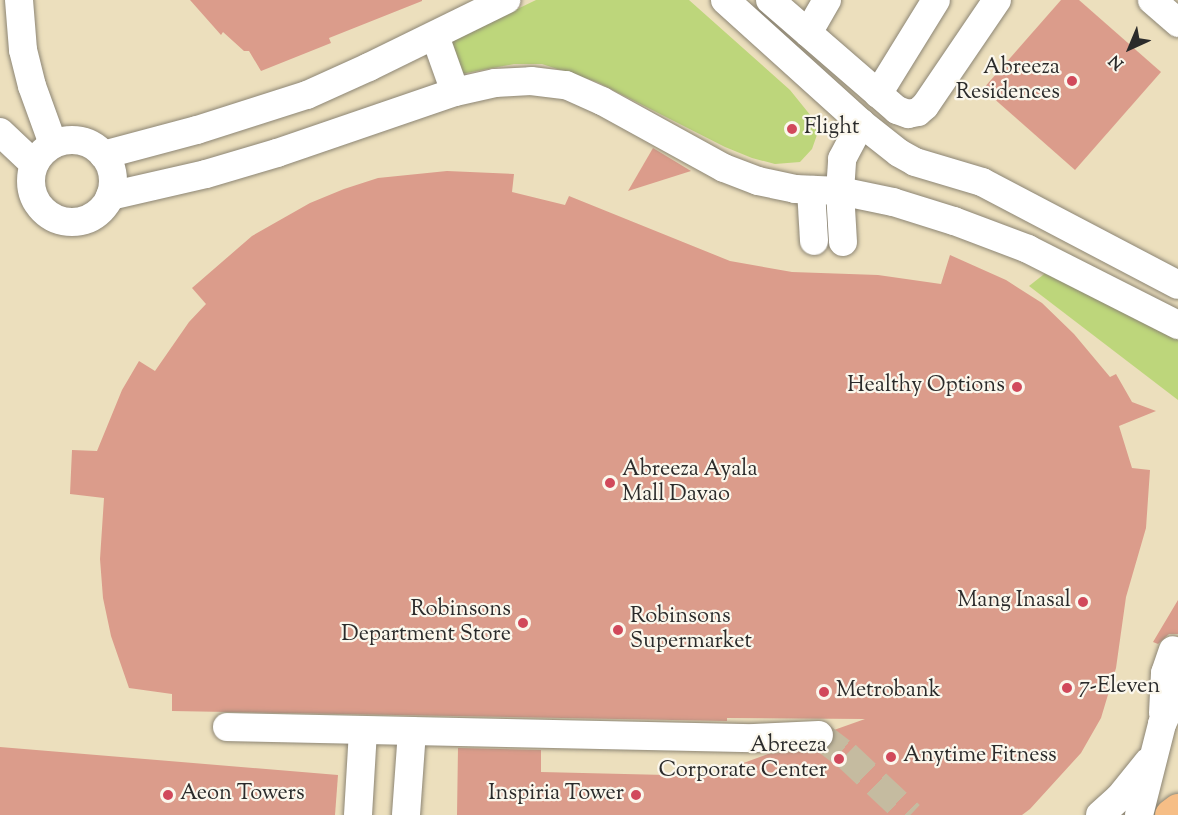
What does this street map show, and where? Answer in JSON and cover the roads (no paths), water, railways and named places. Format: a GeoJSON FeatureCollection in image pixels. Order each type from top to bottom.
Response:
{"type":"FeatureCollection","features":[{"type":"Feature","properties":{"kind":"main road"},"geometry":{"type":"LineString","coordinates":[[1171,815],[1178,810]]}},
{"type":"Feature","properties":{"kind":"street"},"geometry":{"type":"LineString","coordinates":[[19,0],[23,50],[44,154],[32,189],[36,201],[53,217],[75,221],[96,214],[110,196],[113,182],[111,167],[104,155],[93,146],[80,140],[66,140],[44,154]]}},
{"type":"Feature","properties":{"kind":"street"},"geometry":{"type":"LineString","coordinates":[[104,155],[207,127],[307,94],[435,36],[506,0]]}},
{"type":"Feature","properties":{"kind":"street"},"geometry":{"type":"LineString","coordinates":[[725,0],[861,123],[891,147],[915,162],[982,182],[1178,285]]}},
{"type":"Feature","properties":{"kind":"street"},"geometry":{"type":"LineString","coordinates":[[770,0],[897,110],[908,114],[918,112],[932,98],[997,0]]}},
{"type":"Feature","properties":{"kind":"street"},"geometry":{"type":"LineString","coordinates":[[808,33],[828,0]]}},
{"type":"Feature","properties":{"kind":"street"},"geometry":{"type":"LineString","coordinates":[[878,94],[936,0]]}},
{"type":"Feature","properties":{"kind":"street"},"geometry":{"type":"LineString","coordinates":[[1152,0],[1178,23]]}},
{"type":"Feature","properties":{"kind":"street"},"geometry":{"type":"LineString","coordinates":[[435,36],[454,92]]}},
{"type":"Feature","properties":{"kind":"street"},"geometry":{"type":"LineString","coordinates":[[110,196],[206,174],[277,153],[454,92],[495,83],[522,81],[566,85],[602,101],[724,168],[758,181],[811,190],[840,191],[893,202],[954,220],[1028,249],[1178,325]]}},
{"type":"Feature","properties":{"kind":"street"},"geometry":{"type":"LineString","coordinates":[[843,242],[840,191],[842,159],[853,133],[861,123]]}},
{"type":"Feature","properties":{"kind":"street"},"geometry":{"type":"LineString","coordinates":[[0,132],[44,154]]}},
{"type":"Feature","properties":{"kind":"street"},"geometry":{"type":"LineString","coordinates":[[811,190],[814,241]]}},
{"type":"Feature","properties":{"kind":"street"},"geometry":{"type":"LineString","coordinates":[[1139,815],[1159,737],[1165,673],[1173,650]]}},
{"type":"Feature","properties":{"kind":"street"},"geometry":{"type":"LineString","coordinates":[[1100,815],[1136,781],[1159,737],[1178,690]]}},
{"type":"Feature","properties":{"kind":"street"},"geometry":{"type":"LineString","coordinates":[[227,727],[754,738],[819,735]]}},
{"type":"Feature","properties":{"kind":"street"},"geometry":{"type":"LineString","coordinates":[[358,815],[363,730]]}},
{"type":"Feature","properties":{"kind":"street"},"geometry":{"type":"LineString","coordinates":[[406,815],[412,731]]}},
{"type":"Feature","properties":{"kind":"tunnel"},"geometry":{"type":"LineString","coordinates":[[819,735],[846,755],[910,815]]}},
{"type":"Feature","properties":{"kind":"place","name":"Abreeza Residences"},"geometry":{"type":"Point","coordinates":[1072,81]}},
{"type":"Feature","properties":{"kind":"place","name":"Flight"},"geometry":{"type":"Point","coordinates":[792,129]}},
{"type":"Feature","properties":{"kind":"place","name":"Healthy Options"},"geometry":{"type":"Point","coordinates":[1017,387]}},
{"type":"Feature","properties":{"kind":"place","name":"Abreeza Ayala Mall Davao"},"geometry":{"type":"Point","coordinates":[610,483]}},
{"type":"Feature","properties":{"kind":"place","name":"Mang Inasal"},"geometry":{"type":"Point","coordinates":[1083,602]}},
{"type":"Feature","properties":{"kind":"place","name":"Robinsons Department Store"},"geometry":{"type":"Point","coordinates":[523,623]}},
{"type":"Feature","properties":{"kind":"place","name":"Robinsons Supermarket"},"geometry":{"type":"Point","coordinates":[618,630]}},
{"type":"Feature","properties":{"kind":"place","name":"7-Eleven"},"geometry":{"type":"Point","coordinates":[1067,688]}},
{"type":"Feature","properties":{"kind":"place","name":"Metrobank"},"geometry":{"type":"Point","coordinates":[824,692]}},
{"type":"Feature","properties":{"kind":"place","name":"Anytime Fitness"},"geometry":{"type":"Point","coordinates":[891,757]}},
{"type":"Feature","properties":{"kind":"place","name":"Abreeza Corporate Center"},"geometry":{"type":"Point","coordinates":[839,759]}},
{"type":"Feature","properties":{"kind":"place","name":"Aeon Towers"},"geometry":{"type":"Point","coordinates":[168,795]}},
{"type":"Feature","properties":{"kind":"place","name":"Inspiria Tower"},"geometry":{"type":"Point","coordinates":[636,795]}}]}
